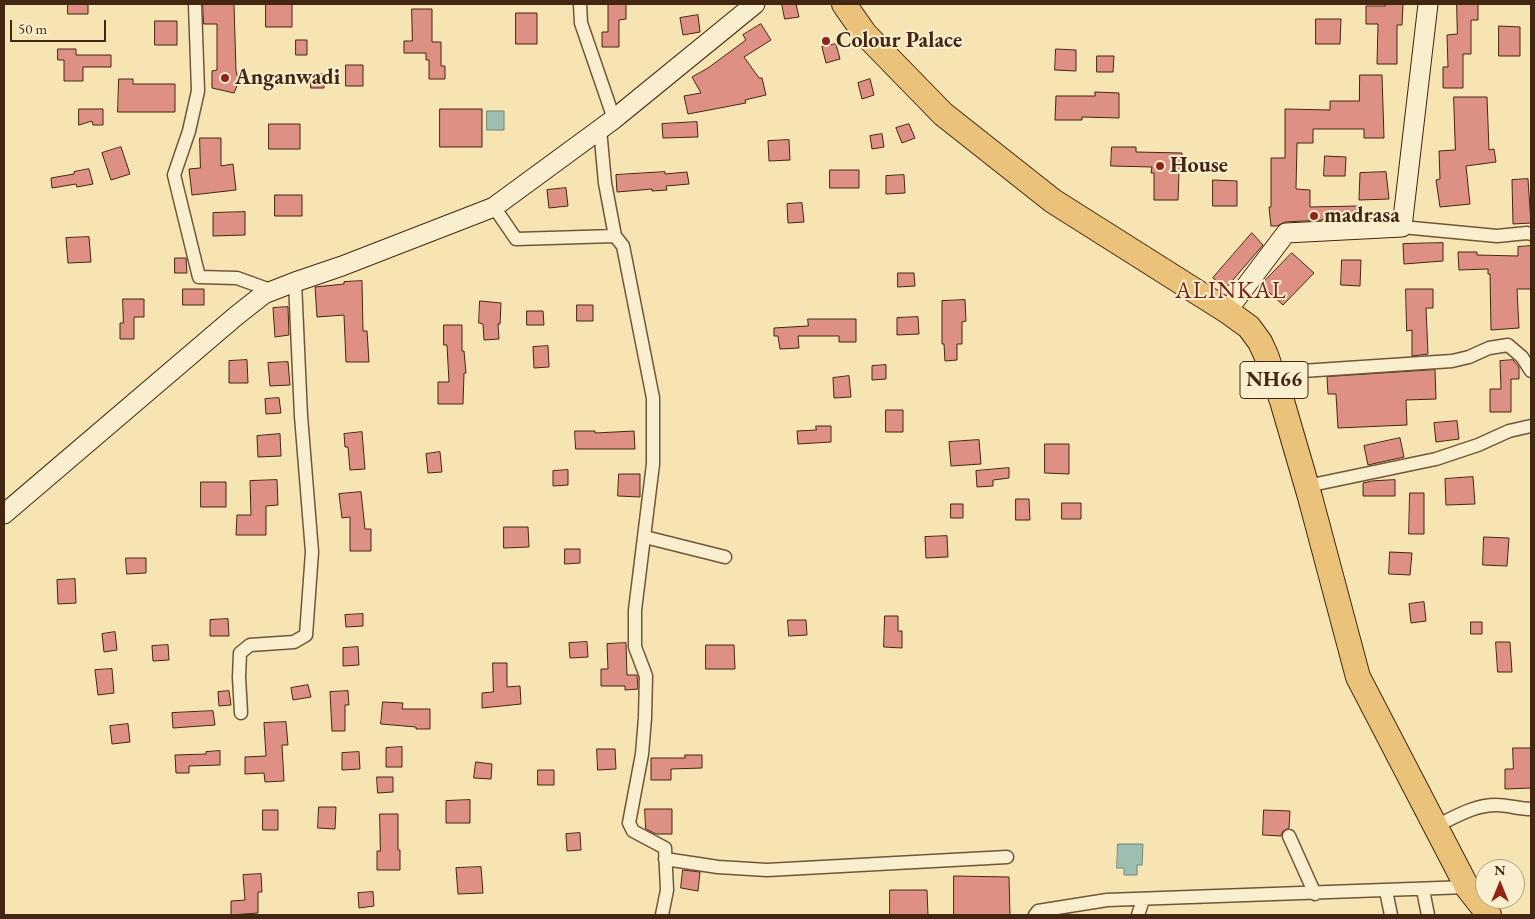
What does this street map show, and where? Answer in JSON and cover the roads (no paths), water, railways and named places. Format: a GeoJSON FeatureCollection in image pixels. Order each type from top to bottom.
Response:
{"type":"FeatureCollection","features":[{"type":"Feature","properties":{"kind":"highway","name":"NH66"},"geometry":{"type":"LineString","coordinates":[[844,4],[866,34],[943,114],[1053,201],[1227,311],[1248,327],[1260,342],[1272,373],[1307,486],[1358,677],[1467,887],[1489,915]]}},
{"type":"Feature","properties":{"kind":"main road"},"geometry":{"type":"LineString","coordinates":[[4,514],[264,294],[494,207],[607,124],[755,4]]}},
{"type":"Feature","properties":{"kind":"main road"},"geometry":{"type":"LineString","coordinates":[[1227,311],[1286,233],[1402,227],[1428,4]]}},
{"type":"Feature","properties":{"kind":"street"},"geometry":{"type":"LineString","coordinates":[[195,4],[198,90],[189,131],[174,175],[199,277],[237,278],[273,291]]}},
{"type":"Feature","properties":{"kind":"street"},"geometry":{"type":"LineString","coordinates":[[580,4],[581,23],[607,124],[606,183],[615,236],[624,246],[653,398],[653,464],[635,610],[635,647],[646,676],[645,718],[642,754],[629,823],[633,832],[665,848],[667,890],[662,915]]}},
{"type":"Feature","properties":{"kind":"street"},"geometry":{"type":"LineString","coordinates":[[494,207],[516,239],[615,236]]}},
{"type":"Feature","properties":{"kind":"street"},"geometry":{"type":"LineString","coordinates":[[1402,227],[1497,236],[1531,234]]}},
{"type":"Feature","properties":{"kind":"street"},"geometry":{"type":"LineString","coordinates":[[241,714],[240,653],[250,645],[294,642],[306,635],[312,552],[301,416],[295,282]]}},
{"type":"Feature","properties":{"kind":"street"},"geometry":{"type":"LineString","coordinates":[[1272,373],[1452,361],[1468,357],[1489,348],[1508,345],[1522,356],[1531,371]]}},
{"type":"Feature","properties":{"kind":"street"},"geometry":{"type":"LineString","coordinates":[[1307,486],[1436,459],[1509,431],[1531,426]]}},
{"type":"Feature","properties":{"kind":"street"},"geometry":{"type":"LineString","coordinates":[[645,538],[724,557]]}},
{"type":"Feature","properties":{"kind":"street"},"geometry":{"type":"LineString","coordinates":[[1436,826],[1471,809],[1495,805],[1531,809]]}},
{"type":"Feature","properties":{"kind":"street"},"geometry":{"type":"LineString","coordinates":[[1289,836],[1315,894]]}},
{"type":"Feature","properties":{"kind":"street"},"geometry":{"type":"LineString","coordinates":[[665,859],[718,867],[767,870],[1007,857]]}},
{"type":"Feature","properties":{"kind":"street"},"geometry":{"type":"LineString","coordinates":[[1035,915],[1038,911],[1107,900],[1315,894],[1467,887]]}},
{"type":"Feature","properties":{"kind":"street"},"geometry":{"type":"LineString","coordinates":[[1423,890],[1428,915]]}},
{"type":"Feature","properties":{"kind":"street"},"geometry":{"type":"LineString","coordinates":[[1386,891],[1391,915]]}},
{"type":"Feature","properties":{"kind":"street"},"geometry":{"type":"LineString","coordinates":[[1138,915],[1143,900]]}},
{"type":"Feature","properties":{"kind":"place","name":"Colour Palace"},"geometry":{"type":"Point","coordinates":[826,41]}},
{"type":"Feature","properties":{"kind":"place","name":"Anganwadi"},"geometry":{"type":"Point","coordinates":[225,78]}},
{"type":"Feature","properties":{"kind":"place","name":"House"},"geometry":{"type":"Point","coordinates":[1160,166]}},
{"type":"Feature","properties":{"kind":"place","name":"madrasa"},"geometry":{"type":"Point","coordinates":[1314,216]}},
{"type":"Feature","properties":{"kind":"district","name":"ALINKAL"},"geometry":{"type":"Point","coordinates":[1231,291]}}]}
